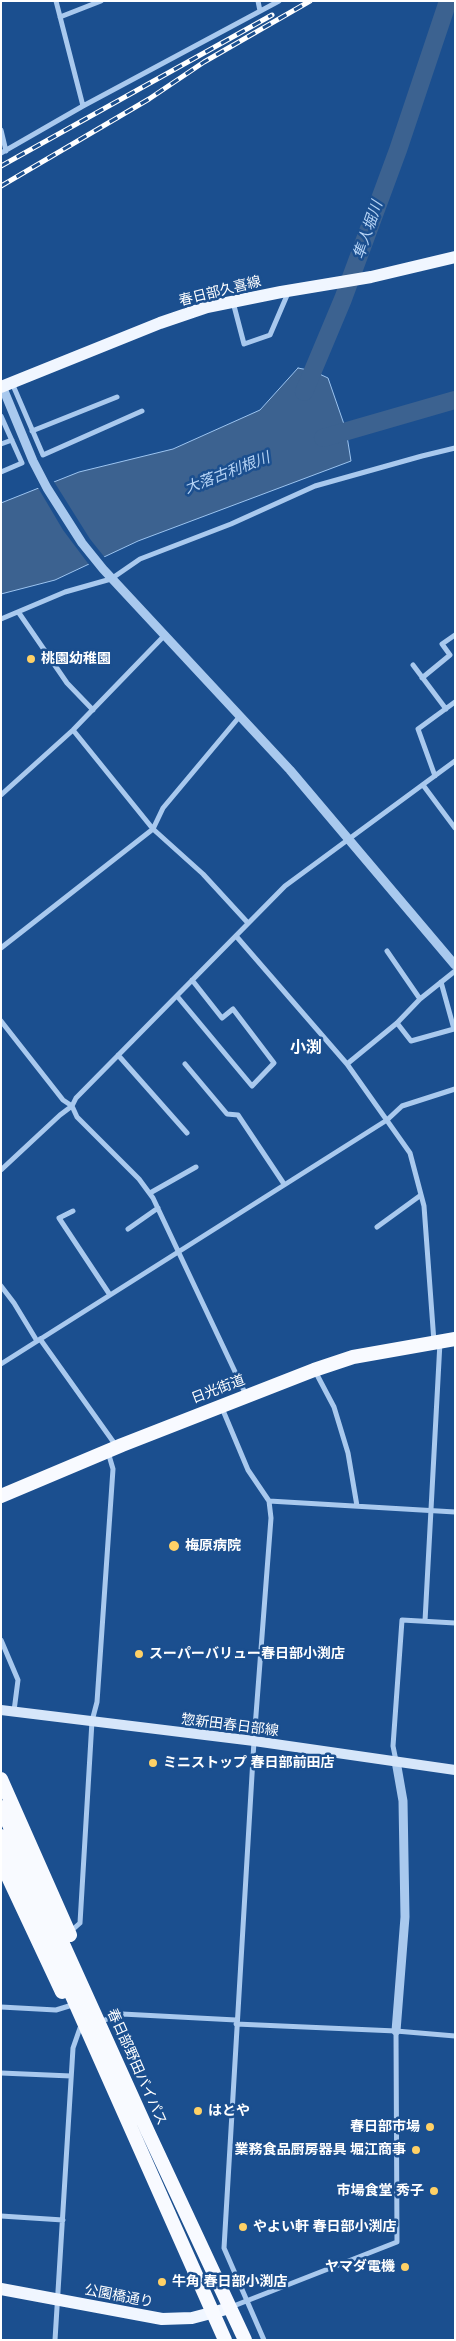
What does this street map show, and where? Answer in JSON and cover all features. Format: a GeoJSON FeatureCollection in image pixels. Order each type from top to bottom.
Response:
{"type":"FeatureCollection","features":[{"type":"Feature","properties":{"kind":"highway","name":"日光街道"},"geometry":{"type":"LineString","coordinates":[[1,1496],[221,1405],[314,1370],[353,1357],[455,1339]]}},
{"type":"Feature","properties":{"kind":"highway"},"geometry":{"type":"LineString","coordinates":[[1,1780],[69,1932],[96,2017]]}},
{"type":"Feature","properties":{"kind":"highway","name":"春日部野田バイパス"},"geometry":{"type":"LineString","coordinates":[[1,1807],[245,2340]]}},
{"type":"Feature","properties":{"kind":"highway","name":"春日部野田バイパス"},"geometry":{"type":"LineString","coordinates":[[1,1836],[226,2340]]}},
{"type":"Feature","properties":{"kind":"highway"},"geometry":{"type":"LineString","coordinates":[[1,1862],[38,1945],[134,2133]]}},
{"type":"Feature","properties":{"kind":"main road","name":"春日部久喜線"},"geometry":{"type":"LineString","coordinates":[[5,385],[175,318],[232,302],[289,290],[371,277],[455,257]]}},
{"type":"Feature","properties":{"kind":"main road","name":"惣新田春日部線"},"geometry":{"type":"LineString","coordinates":[[1,1710],[455,1770]]}},
{"type":"Feature","properties":{"kind":"main road","name":"公園橋通り"},"geometry":{"type":"LineString","coordinates":[[1,2289],[162,2319],[177,2320],[230,2308]]}},
{"type":"Feature","properties":{"kind":"street"},"geometry":{"type":"LineString","coordinates":[[56,1],[83,106]]}},
{"type":"Feature","properties":{"kind":"street"},"geometry":{"type":"LineString","coordinates":[[60,17],[101,1]]}},
{"type":"Feature","properties":{"kind":"street"},"geometry":{"type":"LineString","coordinates":[[258,1],[260,11]]}},
{"type":"Feature","properties":{"kind":"street"},"geometry":{"type":"LineString","coordinates":[[1,130],[4,152],[83,106],[278,1]]}},
{"type":"Feature","properties":{"kind":"street"},"geometry":{"type":"LineString","coordinates":[[232,302],[244,344],[270,335],[289,290]]}},
{"type":"Feature","properties":{"kind":"street"},"geometry":{"type":"LineString","coordinates":[[5,385],[10,407],[48,488],[82,543],[102,570],[240,716],[455,965]]}},
{"type":"Feature","properties":{"kind":"street"},"geometry":{"type":"LineString","coordinates":[[5,385],[32,431],[42,455],[142,412]]}},
{"type":"Feature","properties":{"kind":"street"},"geometry":{"type":"LineString","coordinates":[[32,431],[117,397]]}},
{"type":"Feature","properties":{"kind":"street"},"geometry":{"type":"LineString","coordinates":[[1,416],[22,463],[1,472]]}},
{"type":"Feature","properties":{"kind":"street"},"geometry":{"type":"LineString","coordinates":[[1,444],[12,440]]}},
{"type":"Feature","properties":{"kind":"street"},"geometry":{"type":"LineString","coordinates":[[1,619],[65,592],[111,579],[140,559],[232,524],[315,486],[455,448]]}},
{"type":"Feature","properties":{"kind":"street"},"geometry":{"type":"LineString","coordinates":[[18,613],[67,684],[93,710]]}},
{"type":"Feature","properties":{"kind":"street"},"geometry":{"type":"LineString","coordinates":[[422,678],[450,655],[442,644],[455,635]]}},
{"type":"Feature","properties":{"kind":"street"},"geometry":{"type":"LineString","coordinates":[[1,795],[73,730],[164,636]]}},
{"type":"Feature","properties":{"kind":"street"},"geometry":{"type":"LineString","coordinates":[[413,665],[446,709]]}},
{"type":"Feature","properties":{"kind":"street"},"geometry":{"type":"LineString","coordinates":[[435,776],[418,729],[455,702]]}},
{"type":"Feature","properties":{"kind":"street"},"geometry":{"type":"LineString","coordinates":[[1,948],[153,829],[163,808],[240,716]]}},
{"type":"Feature","properties":{"kind":"street"},"geometry":{"type":"LineString","coordinates":[[73,730],[153,829],[203,874],[248,923]]}},
{"type":"Feature","properties":{"kind":"street"},"geometry":{"type":"LineString","coordinates":[[1,1170],[60,1114],[72,1106],[76,1098],[285,886],[455,762]]}},
{"type":"Feature","properties":{"kind":"street"},"geometry":{"type":"LineString","coordinates":[[423,785],[455,828]]}},
{"type":"Feature","properties":{"kind":"street"},"geometry":{"type":"LineString","coordinates":[[236,936],[347,1064],[410,1153],[422,1195],[437,1342],[432,1510],[425,1621]]}},
{"type":"Feature","properties":{"kind":"street"},"geometry":{"type":"LineString","coordinates":[[387,951],[420,999]]}},
{"type":"Feature","properties":{"kind":"street"},"geometry":{"type":"LineString","coordinates":[[347,1064],[397,1023],[420,999],[455,971]]}},
{"type":"Feature","properties":{"kind":"street"},"geometry":{"type":"LineString","coordinates":[[176,996],[252,1086],[274,1063],[233,1009],[222,1018],[192,980]]}},
{"type":"Feature","properties":{"kind":"street"},"geometry":{"type":"LineString","coordinates":[[397,1023],[411,1041],[454,1029],[441,982]]}},
{"type":"Feature","properties":{"kind":"street"},"geometry":{"type":"LineString","coordinates":[[2,1023],[63,1100],[72,1106],[77,1117],[150,1193],[246,1396]]}},
{"type":"Feature","properties":{"kind":"street"},"geometry":{"type":"LineString","coordinates":[[118,1055],[187,1133]]}},
{"type":"Feature","properties":{"kind":"street"},"geometry":{"type":"LineString","coordinates":[[185,1064],[227,1114],[238,1114],[284,1184]]}},
{"type":"Feature","properties":{"kind":"street"},"geometry":{"type":"LineString","coordinates":[[1,1364],[387,1120],[402,1106],[455,1089]]}},
{"type":"Feature","properties":{"kind":"street"},"geometry":{"type":"LineString","coordinates":[[150,1193],[196,1167]]}},
{"type":"Feature","properties":{"kind":"street"},"geometry":{"type":"LineString","coordinates":[[378,1227],[422,1195]]}},
{"type":"Feature","properties":{"kind":"street"},"geometry":{"type":"LineString","coordinates":[[128,1228],[158,1208]]}},
{"type":"Feature","properties":{"kind":"street"},"geometry":{"type":"LineString","coordinates":[[73,1211],[60,1218],[110,1295]]}},
{"type":"Feature","properties":{"kind":"street"},"geometry":{"type":"LineString","coordinates":[[1,1286],[112,1449],[97,1702],[92,1721],[80,1922],[69,1932]]}},
{"type":"Feature","properties":{"kind":"street"},"geometry":{"type":"LineString","coordinates":[[314,1370],[334,1407],[348,1453],[357,1506]]}},
{"type":"Feature","properties":{"kind":"street"},"geometry":{"type":"LineString","coordinates":[[221,1405],[248,1470],[269,1501],[271,1518],[254,1742],[224,2248],[264,2340]]}},
{"type":"Feature","properties":{"kind":"street"},"geometry":{"type":"LineString","coordinates":[[269,1501],[455,1512]]}},
{"type":"Feature","properties":{"kind":"street"},"geometry":{"type":"LineString","coordinates":[[230,2308],[397,2242],[396,2031],[405,1917],[403,1801],[393,1746],[402,1620],[455,1623]]}},
{"type":"Feature","properties":{"kind":"street"},"geometry":{"type":"LineString","coordinates":[[1,1640],[18,1680],[14,1711]]}},
{"type":"Feature","properties":{"kind":"street"},"geometry":{"type":"LineString","coordinates":[[1,2007],[56,2010],[69,2006]]}},
{"type":"Feature","properties":{"kind":"street"},"geometry":{"type":"LineString","coordinates":[[96,2017],[122,2014],[455,2036]]}},
{"type":"Feature","properties":{"kind":"street"},"geometry":{"type":"LineString","coordinates":[[55,2340],[73,2048],[80,2028]]}},
{"type":"Feature","properties":{"kind":"street"},"geometry":{"type":"LineString","coordinates":[[1,2073],[71,2076]]}},
{"type":"Feature","properties":{"kind":"street"},"geometry":{"type":"LineString","coordinates":[[1,2216],[63,2220]]}},
{"type":"Feature","properties":{"kind":"water"},"geometry":{"type":"Polygon","coordinates":[[[298,368],[313,371],[328,378],[346,430],[351,461],[138,541],[55,580],[1,594],[1,503],[79,472],[173,449],[260,410],[298,368]]]}},
{"type":"Feature","properties":{"kind":"pier"},"geometry":{"type":"Polygon","coordinates":[[[53,480],[90,539],[106,559],[90,566],[63,530],[37,486],[53,480]]]}},
{"type":"Feature","properties":{"kind":"waterway","name":"隼人堀川"},"geometry":{"type":"LineString","coordinates":[[304,392],[343,299],[398,150],[448,1]]}},
{"type":"Feature","properties":{"kind":"waterway","name":"大落古利根川"},"geometry":{"type":"LineString","coordinates":[[323,438],[455,400]]}},
{"type":"Feature","properties":{"kind":"railway"},"geometry":{"type":"LineString","coordinates":[[1,186],[149,99],[204,62],[310,1]]}},
{"type":"Feature","properties":{"kind":"railway"},"geometry":{"type":"LineString","coordinates":[[1,166],[272,15]]}},
{"type":"Feature","properties":{"kind":"place","name":"桃園幼稚園"},"geometry":{"type":"Point","coordinates":[31,659]}},
{"type":"Feature","properties":{"kind":"place","name":"梅原病院"},"geometry":{"type":"Point","coordinates":[174,1546]}},
{"type":"Feature","properties":{"kind":"place","name":"スーパーバリュー春日部小渕店"},"geometry":{"type":"Point","coordinates":[139,1654]}},
{"type":"Feature","properties":{"kind":"place","name":"ミニストップ 春日部前田店"},"geometry":{"type":"Point","coordinates":[153,1763]}},
{"type":"Feature","properties":{"kind":"place","name":"はとや"},"geometry":{"type":"Point","coordinates":[198,2111]}},
{"type":"Feature","properties":{"kind":"place","name":"春日部市場"},"geometry":{"type":"Point","coordinates":[430,2127]}},
{"type":"Feature","properties":{"kind":"place","name":"業務食品厨房器具 堀江商事"},"geometry":{"type":"Point","coordinates":[416,2150]}},
{"type":"Feature","properties":{"kind":"place","name":"市場食堂 秀子"},"geometry":{"type":"Point","coordinates":[434,2191]}},
{"type":"Feature","properties":{"kind":"place","name":"やよい軒 春日部小渕店"},"geometry":{"type":"Point","coordinates":[243,2227]}},
{"type":"Feature","properties":{"kind":"place","name":"ヤマダ電機"},"geometry":{"type":"Point","coordinates":[405,2267]}},
{"type":"Feature","properties":{"kind":"place","name":"牛角 春日部小渕店"},"geometry":{"type":"Point","coordinates":[162,2282]}},
{"type":"Feature","properties":{"kind":"district","name":"小渕"},"geometry":{"type":"Point","coordinates":[306,1048]}}]}
